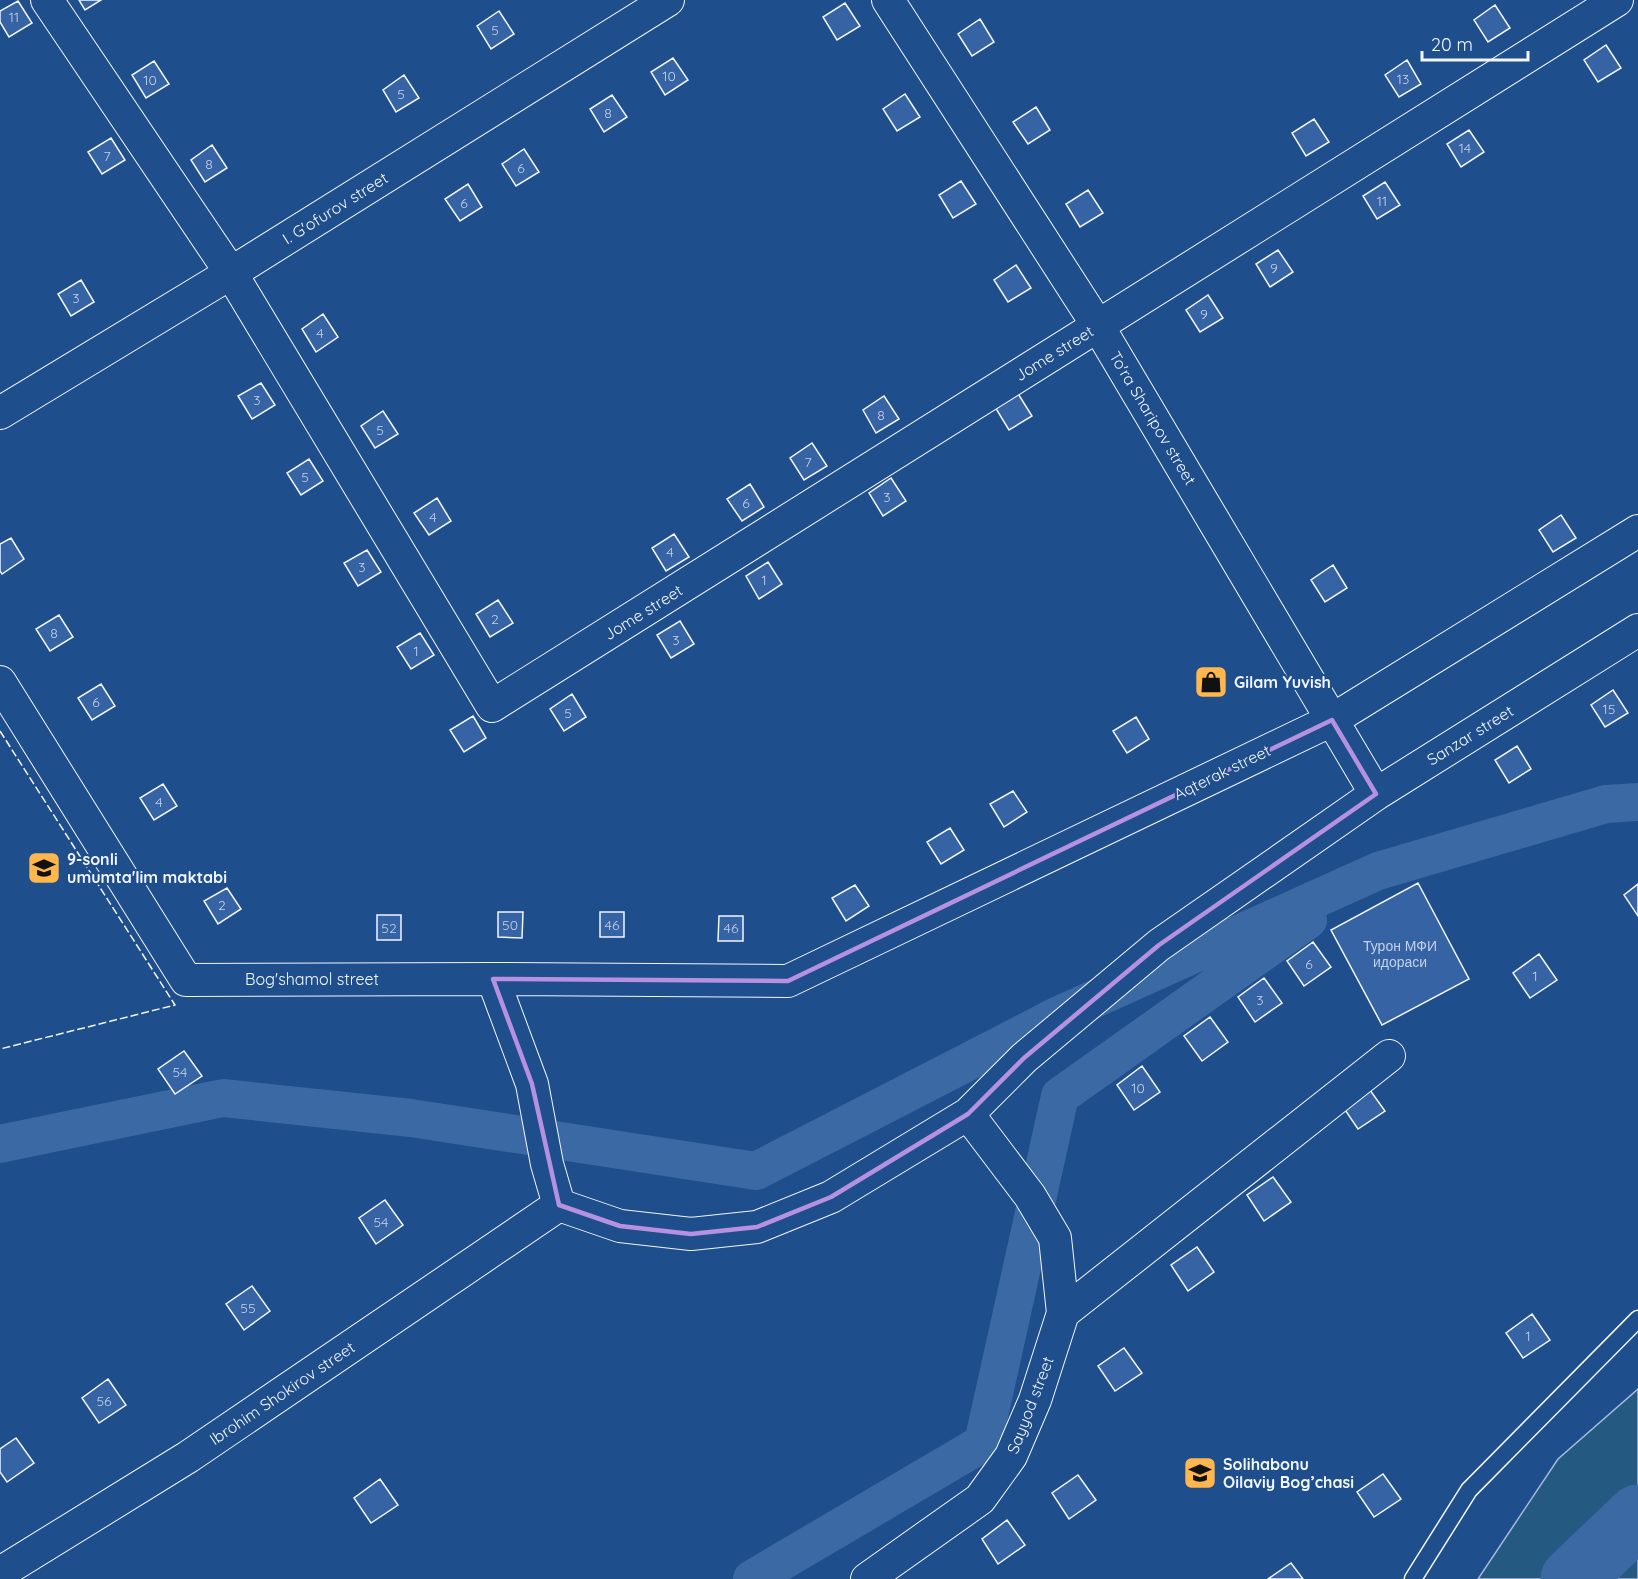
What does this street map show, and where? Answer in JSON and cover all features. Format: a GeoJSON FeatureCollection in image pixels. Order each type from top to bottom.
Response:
{"type":"FeatureCollection","features":[{"type":"Feature","properties":{"kind":"street"},"geometry":{"type":"LineString","coordinates":[[47,0],[231,273]]}},
{"type":"Feature","properties":{"kind":"street","name":"I. G'ofurov street"},"geometry":{"type":"LineString","coordinates":[[0,413],[231,273],[669,0]]}},
{"type":"Feature","properties":{"kind":"street","name":"To'ra Sharipov street"},"geometry":{"type":"LineString","coordinates":[[888,0],[1098,326],[1332,720]]}},
{"type":"Feature","properties":{"kind":"street","name":"Jome street"},"geometry":{"type":"LineString","coordinates":[[231,273],[492,706],[1617,0]]}},
{"type":"Feature","properties":{"kind":"street","name":"Aqterak street"},"geometry":{"type":"LineString","coordinates":[[788,981],[1332,720],[1638,531]]}},
{"type":"Feature","properties":{"kind":"street","name":"Sanzar street"},"geometry":{"type":"LineString","coordinates":[[559,1205],[620,1226],[691,1234],[757,1227],[831,1197],[968,1114],[1024,1058],[1159,945],[1376,794],[1638,630]]}},
{"type":"Feature","properties":{"kind":"street","name":"Bog'shamol street"},"geometry":{"type":"LineString","coordinates":[[0,682],[186,980],[788,981]]}},
{"type":"Feature","properties":{"kind":"street"},"geometry":{"type":"LineString","coordinates":[[1332,720],[1376,794]]}},
{"type":"Feature","properties":{"kind":"street"},"geometry":{"type":"LineString","coordinates":[[493,979],[532,1084],[547,1164],[559,1205]]}},
{"type":"Feature","properties":{"kind":"street"},"geometry":{"type":"LineString","coordinates":[[1063,1313],[1389,1056]]}},
{"type":"Feature","properties":{"kind":"street","name":"Sayyod street"},"geometry":{"type":"LineString","coordinates":[[867,1579],[980,1499],[1011,1456],[1035,1400],[1063,1313],[1055,1238],[1030,1197],[968,1114]]}},
{"type":"Feature","properties":{"kind":"street","name":"Ibrohim Shokirov street"},"geometry":{"type":"LineString","coordinates":[[0,1574],[188,1457],[559,1205]]}},
{"type":"Feature","properties":{"kind":"lane"},"geometry":{"type":"LineString","coordinates":[[1413,1579],[1469,1490],[1638,1319]]}},
{"type":"Feature","properties":{"kind":"highlighted area"},"geometry":{"type":"Polygon","coordinates":[[[1332,720],[1376,794],[1159,945],[1024,1058],[968,1114],[831,1197],[757,1227],[691,1234],[620,1226],[559,1205],[532,1084],[493,979],[788,981],[1332,720]]]}},
{"type":"Feature","properties":{"kind":"shaded area"},"geometry":{"type":"Polygon","coordinates":[[[1638,1389],[1638,1579],[1478,1579],[1558,1459],[1638,1389]]]}},
{"type":"Feature","properties":{"kind":"building"},"geometry":{"type":"Polygon","coordinates":[[[79,0],[101,0],[85,10],[79,0]]]}},
{"type":"Feature","properties":{"kind":"building"},"geometry":{"type":"Polygon","coordinates":[[[18,1],[32,23],[9,37],[0,22],[0,11],[18,1]]]}},
{"type":"Feature","properties":{"kind":"building"},"geometry":{"type":"Polygon","coordinates":[[[845,3],[860,26],[837,40],[823,17],[845,3]]]}},
{"type":"Feature","properties":{"kind":"building"},"geometry":{"type":"Polygon","coordinates":[[[1495,5],[1510,28],[1488,42],[1474,20],[1495,5]]]}},
{"type":"Feature","properties":{"kind":"building"},"geometry":{"type":"Polygon","coordinates":[[[499,11],[514,34],[491,49],[477,26],[499,11]]]}},
{"type":"Feature","properties":{"kind":"building"},"geometry":{"type":"Polygon","coordinates":[[[980,19],[994,42],[972,56],[958,34],[980,19]]]}},
{"type":"Feature","properties":{"kind":"building"},"geometry":{"type":"Polygon","coordinates":[[[1606,45],[1621,68],[1598,82],[1584,60],[1606,45]]]}},
{"type":"Feature","properties":{"kind":"building"},"geometry":{"type":"Polygon","coordinates":[[[673,58],[688,80],[665,95],[651,72],[673,58]]]}},
{"type":"Feature","properties":{"kind":"building"},"geometry":{"type":"Polygon","coordinates":[[[1407,60],[1421,84],[1399,97],[1385,75],[1407,60]]]}},
{"type":"Feature","properties":{"kind":"building"},"geometry":{"type":"Polygon","coordinates":[[[154,61],[169,84],[146,98],[132,75],[154,61]]]}},
{"type":"Feature","properties":{"kind":"building"},"geometry":{"type":"Polygon","coordinates":[[[404,75],[419,98],[396,112],[383,90],[404,75]]]}},
{"type":"Feature","properties":{"kind":"building"},"geometry":{"type":"Polygon","coordinates":[[[905,94],[920,117],[897,131],[883,109],[905,94]]]}},
{"type":"Feature","properties":{"kind":"building"},"geometry":{"type":"Polygon","coordinates":[[[612,95],[627,117],[604,132],[590,109],[612,95]]]}},
{"type":"Feature","properties":{"kind":"building"},"geometry":{"type":"Polygon","coordinates":[[[1036,107],[1050,130],[1028,144],[1013,122],[1036,107]]]}},
{"type":"Feature","properties":{"kind":"building"},"geometry":{"type":"Polygon","coordinates":[[[1314,119],[1329,142],[1306,156],[1292,133],[1314,119]]]}},
{"type":"Feature","properties":{"kind":"building"},"geometry":{"type":"Polygon","coordinates":[[[1469,130],[1484,152],[1461,167],[1447,144],[1469,130]]]}},
{"type":"Feature","properties":{"kind":"building"},"geometry":{"type":"Polygon","coordinates":[[[111,138],[125,160],[102,174],[88,152],[111,138]]]}},
{"type":"Feature","properties":{"kind":"building"},"geometry":{"type":"Polygon","coordinates":[[[212,145],[227,168],[205,182],[191,160],[212,145]]]}},
{"type":"Feature","properties":{"kind":"building"},"geometry":{"type":"Polygon","coordinates":[[[524,149],[539,172],[516,186],[502,164],[524,149]]]}},
{"type":"Feature","properties":{"kind":"building"},"geometry":{"type":"Polygon","coordinates":[[[961,181],[976,204],[953,218],[939,195],[961,181]]]}},
{"type":"Feature","properties":{"kind":"building"},"geometry":{"type":"Polygon","coordinates":[[[1385,182],[1400,205],[1377,219],[1363,196],[1385,182]]]}},
{"type":"Feature","properties":{"kind":"building"},"geometry":{"type":"Polygon","coordinates":[[[468,184],[482,207],[460,221],[445,199],[468,184]]]}},
{"type":"Feature","properties":{"kind":"building"},"geometry":{"type":"Polygon","coordinates":[[[1088,190],[1103,213],[1080,227],[1066,204],[1088,190]]]}},
{"type":"Feature","properties":{"kind":"building"},"geometry":{"type":"Polygon","coordinates":[[[1278,250],[1293,272],[1270,287],[1256,264],[1278,250]]]}},
{"type":"Feature","properties":{"kind":"building"},"geometry":{"type":"Polygon","coordinates":[[[1016,265],[1031,288],[1008,302],[994,280],[1016,265]]]}},
{"type":"Feature","properties":{"kind":"building"},"geometry":{"type":"Polygon","coordinates":[[[81,280],[94,302],[71,316],[58,294],[81,280]]]}},
{"type":"Feature","properties":{"kind":"building"},"geometry":{"type":"Polygon","coordinates":[[[1208,295],[1223,318],[1200,332],[1186,310],[1208,295]]]}},
{"type":"Feature","properties":{"kind":"building"},"geometry":{"type":"Polygon","coordinates":[[[323,314],[338,337],[316,352],[302,329],[323,314]]]}},
{"type":"Feature","properties":{"kind":"building"},"geometry":{"type":"Polygon","coordinates":[[[261,383],[275,405],[252,419],[238,396],[261,383]]]}},
{"type":"Feature","properties":{"kind":"building"},"geometry":{"type":"Polygon","coordinates":[[[1017,392],[1032,416],[1009,430],[995,407],[1017,392]]]}},
{"type":"Feature","properties":{"kind":"building"},"geometry":{"type":"Polygon","coordinates":[[[884,396],[899,419],[876,433],[863,410],[884,396]]]}},
{"type":"Feature","properties":{"kind":"building"},"geometry":{"type":"Polygon","coordinates":[[[383,411],[398,434],[375,448],[361,426],[383,411]]]}},
{"type":"Feature","properties":{"kind":"building"},"geometry":{"type":"Polygon","coordinates":[[[812,443],[827,466],[804,480],[790,458],[812,443]]]}},
{"type":"Feature","properties":{"kind":"building"},"geometry":{"type":"Polygon","coordinates":[[[309,459],[323,481],[301,495],[287,473],[309,459]]]}},
{"type":"Feature","properties":{"kind":"building"},"geometry":{"type":"Polygon","coordinates":[[[891,478],[906,501],[883,516],[869,493],[891,478]]]}},
{"type":"Feature","properties":{"kind":"building"},"geometry":{"type":"Polygon","coordinates":[[[750,484],[764,507],[742,521],[727,499],[750,484]]]}},
{"type":"Feature","properties":{"kind":"building"},"geometry":{"type":"Polygon","coordinates":[[[437,498],[451,521],[429,535],[414,513],[437,498]]]}},
{"type":"Feature","properties":{"kind":"building"},"geometry":{"type":"Polygon","coordinates":[[[1561,515],[1576,538],[1553,552],[1539,530],[1561,515]]]}},
{"type":"Feature","properties":{"kind":"building"},"geometry":{"type":"Polygon","coordinates":[[[674,534],[689,557],[666,571],[652,548],[674,534]]]}},
{"type":"Feature","properties":{"kind":"building"},"geometry":{"type":"Polygon","coordinates":[[[11,538],[24,559],[2,574],[0,544],[11,538]]]}},
{"type":"Feature","properties":{"kind":"building"},"geometry":{"type":"Polygon","coordinates":[[[367,550],[381,572],[358,586],[344,563],[367,550]]]}},
{"type":"Feature","properties":{"kind":"building"},"geometry":{"type":"Polygon","coordinates":[[[768,562],[782,584],[759,599],[746,576],[768,562]]]}},
{"type":"Feature","properties":{"kind":"building"},"geometry":{"type":"Polygon","coordinates":[[[1333,565],[1347,588],[1325,602],[1311,580],[1333,565]]]}},
{"type":"Feature","properties":{"kind":"building"},"geometry":{"type":"Polygon","coordinates":[[[498,600],[513,623],[490,637],[476,614],[498,600]]]}},
{"type":"Feature","properties":{"kind":"building"},"geometry":{"type":"Polygon","coordinates":[[[59,615],[73,637],[50,651],[36,629],[59,615]]]}},
{"type":"Feature","properties":{"kind":"building"},"geometry":{"type":"Polygon","coordinates":[[[680,621],[694,644],[671,658],[657,635],[680,621]]]}},
{"type":"Feature","properties":{"kind":"building"},"geometry":{"type":"Polygon","coordinates":[[[420,633],[434,655],[411,669],[397,647],[420,633]]]}},
{"type":"Feature","properties":{"kind":"building"},"geometry":{"type":"Polygon","coordinates":[[[101,684],[115,706],[92,720],[78,698],[101,684]]]}},
{"type":"Feature","properties":{"kind":"building"},"geometry":{"type":"Polygon","coordinates":[[[1613,690],[1628,713],[1605,727],[1591,705],[1613,690]]]}},
{"type":"Feature","properties":{"kind":"building"},"geometry":{"type":"Polygon","coordinates":[[[572,694],[586,717],[564,731],[550,709],[572,694]]]}},
{"type":"Feature","properties":{"kind":"building"},"geometry":{"type":"Polygon","coordinates":[[[473,716],[486,738],[464,752],[450,730],[473,716]]]}},
{"type":"Feature","properties":{"kind":"building"},"geometry":{"type":"Polygon","coordinates":[[[1136,717],[1149,739],[1127,753],[1113,731],[1136,717]]]}},
{"type":"Feature","properties":{"kind":"building"},"geometry":{"type":"Polygon","coordinates":[[[1517,746],[1531,769],[1509,783],[1495,760],[1517,746]]]}},
{"type":"Feature","properties":{"kind":"building"},"geometry":{"type":"Polygon","coordinates":[[[163,784],[177,806],[154,820],[140,798],[163,784]]]}},
{"type":"Feature","properties":{"kind":"building"},"geometry":{"type":"Polygon","coordinates":[[[1013,791],[1027,812],[1004,827],[990,804],[1013,791]]]}},
{"type":"Feature","properties":{"kind":"building"},"geometry":{"type":"Polygon","coordinates":[[[950,828],[964,850],[941,864],[927,842],[950,828]]]}},
{"type":"Feature","properties":{"kind":"building"},"geometry":{"type":"Polygon","coordinates":[[[1418,883],[1469,979],[1382,1025],[1331,930],[1418,883]]]}},
{"type":"Feature","properties":{"kind":"building"},"geometry":{"type":"Polygon","coordinates":[[[1638,884],[1638,916],[1624,895],[1638,884]]]}},
{"type":"Feature","properties":{"kind":"building"},"geometry":{"type":"Polygon","coordinates":[[[855,885],[869,906],[846,921],[832,898],[855,885]]]}},
{"type":"Feature","properties":{"kind":"building"},"geometry":{"type":"Polygon","coordinates":[[[227,888],[241,909],[218,924],[204,901],[227,888]]]}},
{"type":"Feature","properties":{"kind":"building"},"geometry":{"type":"Polygon","coordinates":[[[498,912],[523,912],[522,938],[498,937],[498,912]]]}},
{"type":"Feature","properties":{"kind":"building"},"geometry":{"type":"Polygon","coordinates":[[[600,912],[624,912],[624,937],[600,937],[600,912]]]}},
{"type":"Feature","properties":{"kind":"building"},"geometry":{"type":"Polygon","coordinates":[[[377,915],[401,915],[401,940],[377,940],[377,915]]]}},
{"type":"Feature","properties":{"kind":"building"},"geometry":{"type":"Polygon","coordinates":[[[719,916],[743,916],[743,941],[718,941],[719,916]]]}},
{"type":"Feature","properties":{"kind":"building"},"geometry":{"type":"Polygon","coordinates":[[[1313,942],[1331,967],[1304,986],[1287,961],[1313,942]]]}},
{"type":"Feature","properties":{"kind":"building"},"geometry":{"type":"Polygon","coordinates":[[[1539,954],[1557,980],[1530,998],[1513,973],[1539,954]]]}},
{"type":"Feature","properties":{"kind":"building"},"geometry":{"type":"Polygon","coordinates":[[[1264,978],[1282,1003],[1255,1022],[1238,997],[1264,978]]]}},
{"type":"Feature","properties":{"kind":"building"},"geometry":{"type":"Polygon","coordinates":[[[1210,1017],[1228,1042],[1202,1061],[1184,1036],[1210,1017]]]}},
{"type":"Feature","properties":{"kind":"building"},"geometry":{"type":"Polygon","coordinates":[[[184,1051],[202,1076],[175,1094],[158,1069],[184,1051]]]}},
{"type":"Feature","properties":{"kind":"building"},"geometry":{"type":"Polygon","coordinates":[[[1142,1066],[1160,1092],[1134,1110],[1117,1085],[1142,1066]]]}},
{"type":"Feature","properties":{"kind":"building"},"geometry":{"type":"Polygon","coordinates":[[[1367,1086],[1385,1111],[1358,1129],[1341,1104],[1367,1086]]]}},
{"type":"Feature","properties":{"kind":"building"},"geometry":{"type":"Polygon","coordinates":[[[1273,1177],[1291,1202],[1264,1221],[1247,1195],[1273,1177]]]}},
{"type":"Feature","properties":{"kind":"building"},"geometry":{"type":"Polygon","coordinates":[[[385,1200],[403,1225],[376,1244],[359,1218],[385,1200]]]}},
{"type":"Feature","properties":{"kind":"building"},"geometry":{"type":"Polygon","coordinates":[[[1197,1247],[1214,1272],[1188,1291],[1171,1265],[1197,1247]]]}},
{"type":"Feature","properties":{"kind":"building"},"geometry":{"type":"Polygon","coordinates":[[[252,1286],[270,1311],[244,1330],[226,1304],[252,1286]]]}},
{"type":"Feature","properties":{"kind":"building"},"geometry":{"type":"Polygon","coordinates":[[[1532,1314],[1550,1340],[1523,1358],[1506,1333],[1532,1314]]]}},
{"type":"Feature","properties":{"kind":"building"},"geometry":{"type":"Polygon","coordinates":[[[1124,1348],[1142,1373],[1115,1391],[1098,1366],[1124,1348]]]}},
{"type":"Feature","properties":{"kind":"building"},"geometry":{"type":"Polygon","coordinates":[[[108,1379],[126,1405],[99,1423],[82,1398],[108,1379]]]}},
{"type":"Feature","properties":{"kind":"building"},"geometry":{"type":"Polygon","coordinates":[[[16,1438],[34,1463],[7,1482],[0,1472],[0,1449],[16,1438]]]}},
{"type":"Feature","properties":{"kind":"building"},"geometry":{"type":"Polygon","coordinates":[[[1383,1474],[1401,1499],[1374,1517],[1357,1492],[1383,1474]]]}},
{"type":"Feature","properties":{"kind":"building"},"geometry":{"type":"Polygon","coordinates":[[[1078,1475],[1096,1500],[1069,1519],[1052,1493],[1078,1475]]]}},
{"type":"Feature","properties":{"kind":"building"},"geometry":{"type":"Polygon","coordinates":[[[380,1479],[398,1505],[371,1523],[354,1498],[380,1479]]]}},
{"type":"Feature","properties":{"kind":"building"},"geometry":{"type":"Polygon","coordinates":[[[1007,1520],[1025,1545],[998,1564],[982,1539],[1007,1520]]]}},
{"type":"Feature","properties":{"kind":"building"},"geometry":{"type":"Polygon","coordinates":[[[1291,1563],[1303,1579],[1268,1579],[1291,1563]]]}},
{"type":"Feature","properties":{"kind":"waterway"},"geometry":{"type":"LineString","coordinates":[[0,1144],[223,1098],[411,1118],[756,1171],[1059,1015],[1378,871],[1606,804],[1638,802]]}},
{"type":"Feature","properties":{"kind":"waterway"},"geometry":{"type":"LineString","coordinates":[[752,1579],[983,1443],[1060,1096],[1308,920]]}},
{"type":"Feature","properties":{"kind":"waterway"},"geometry":{"type":"LineString","coordinates":[[1572,1579],[1638,1516]]}},
{"type":"Feature","properties":{"kind":"fence"},"geometry":{"type":"LineString","coordinates":[[0,731],[175,1005],[0,1049]]}},
{"type":"Feature","properties":{"kind":"place","name":"Gilam Yuvish"},"geometry":{"type":"Point","coordinates":[1211,682]}},
{"type":"Feature","properties":{"kind":"place","name":"9-sonli umumta'lim maktabi"},"geometry":{"type":"Point","coordinates":[44,868]}},
{"type":"Feature","properties":{"kind":"place","name":"Solihabonu Oilaviy Bog’chasi"},"geometry":{"type":"Point","coordinates":[1200,1473]}}]}
